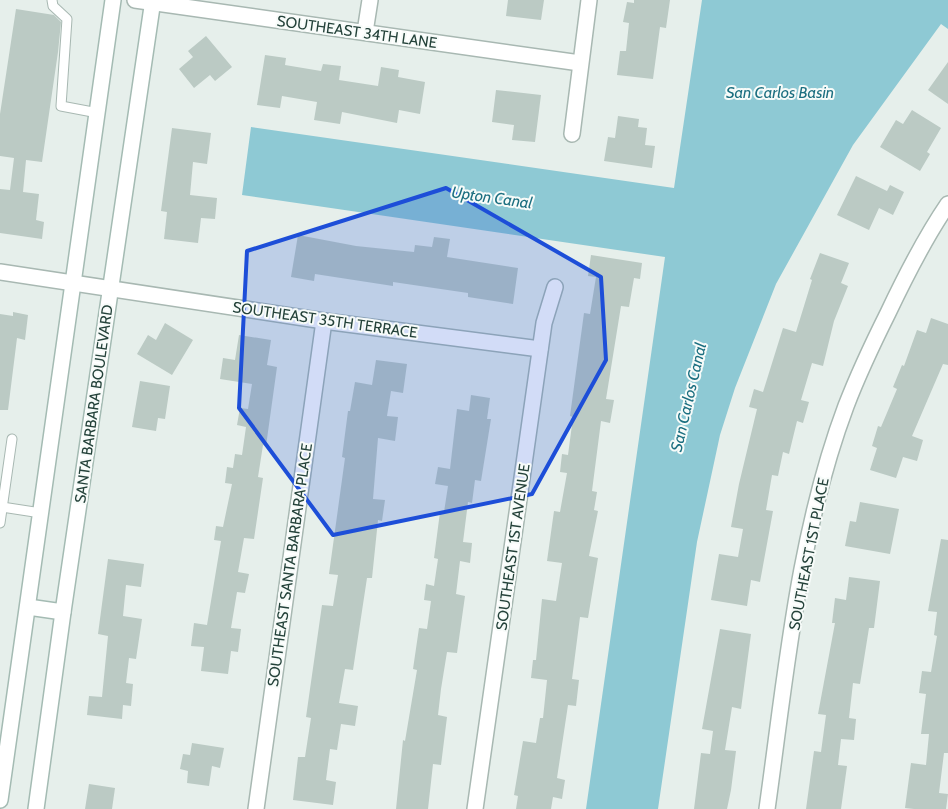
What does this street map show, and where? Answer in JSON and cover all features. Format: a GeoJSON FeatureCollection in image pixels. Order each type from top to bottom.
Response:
{"type":"FeatureCollection","features":[{"type":"Feature","properties":{"kind":"street"},"geometry":{"type":"LineString","coordinates":[[0,800],[114,0]]}},
{"type":"Feature","properties":{"kind":"street","name":"SOUTHEAST 34TH LANE"},"geometry":{"type":"LineString","coordinates":[[135,0],[153,1],[580,63]]}},
{"type":"Feature","properties":{"kind":"street"},"geometry":{"type":"LineString","coordinates":[[365,32],[370,0]]}},
{"type":"Feature","properties":{"kind":"street"},"geometry":{"type":"LineString","coordinates":[[572,134],[589,0]]}},
{"type":"Feature","properties":{"kind":"street","name":"SANTA BARBARA BOULEVARD"},"geometry":{"type":"LineString","coordinates":[[36,809],[63,612],[153,1]]}},
{"type":"Feature","properties":{"kind":"street","name":"SOUTHEAST 1ST PLACE"},"geometry":{"type":"LineString","coordinates":[[767,809],[798,590],[828,460],[846,406],[876,336],[909,270],[932,228],[948,204]]}},
{"type":"Feature","properties":{"kind":"street","name":"SOUTHEAST 35TH TERRACE"},"geometry":{"type":"LineString","coordinates":[[0,272],[324,321],[540,349]]}},
{"type":"Feature","properties":{"kind":"street","name":"SOUTHEAST 1ST AVENUE"},"geometry":{"type":"LineString","coordinates":[[475,809],[540,349],[544,323],[555,287]]}},
{"type":"Feature","properties":{"kind":"street","name":"SOUTHEAST SANTA BARBARA PLACE"},"geometry":{"type":"LineString","coordinates":[[256,809],[324,321]]}},
{"type":"Feature","properties":{"kind":"street"},"geometry":{"type":"LineString","coordinates":[[28,607],[63,612]]}},
{"type":"Feature","properties":{"kind":"lane"},"geometry":{"type":"LineString","coordinates":[[52,0],[53,6],[67,19],[61,106],[98,113]]}},
{"type":"Feature","properties":{"kind":"lane"},"geometry":{"type":"LineString","coordinates":[[0,523],[12,438]]}},
{"type":"Feature","properties":{"kind":"lane"},"geometry":{"type":"LineString","coordinates":[[2,506],[41,512]]}},
{"type":"Feature","properties":{"kind":"highlighted area"},"geometry":{"type":"Polygon","coordinates":[[[446,188],[601,277],[606,360],[532,494],[333,535],[239,408],[247,251],[446,188]]]}},
{"type":"Feature","properties":{"kind":"water"},"geometry":{"type":"Polygon","coordinates":[[[702,0],[948,0],[948,29],[941,24],[853,145],[776,284],[735,388],[720,435],[697,542],[658,809],[586,809],[665,257],[242,195],[251,127],[674,188],[702,0]]]}},
{"type":"Feature","properties":{"kind":"building"},"geometry":{"type":"Polygon","coordinates":[[[508,0],[544,0],[541,20],[506,16],[508,0]]]}},
{"type":"Feature","properties":{"kind":"building"},"geometry":{"type":"Polygon","coordinates":[[[634,0],[670,0],[666,28],[660,27],[653,79],[617,75],[620,51],[626,51],[629,23],[623,22],[627,2],[634,3],[634,0]]]}},
{"type":"Feature","properties":{"kind":"building"},"geometry":{"type":"Polygon","coordinates":[[[16,9],[54,15],[61,22],[42,162],[26,160],[23,192],[39,194],[36,220],[44,222],[42,239],[0,233],[0,189],[10,190],[14,158],[0,156],[0,114],[16,9]]]}},
{"type":"Feature","properties":{"kind":"building"},"geometry":{"type":"Polygon","coordinates":[[[206,36],[232,67],[215,81],[210,75],[194,88],[179,69],[193,57],[188,51],[206,36]]]}},
{"type":"Feature","properties":{"kind":"building"},"geometry":{"type":"Polygon","coordinates":[[[265,55],[286,58],[285,65],[321,71],[323,64],[341,66],[339,80],[378,86],[381,67],[399,70],[398,77],[425,82],[420,114],[399,110],[397,123],[342,112],[340,124],[314,120],[317,102],[282,96],[280,108],[257,105],[265,55]]]}},
{"type":"Feature","properties":{"kind":"building"},"geometry":{"type":"Polygon","coordinates":[[[948,62],[948,104],[928,90],[948,62]]]}},
{"type":"Feature","properties":{"kind":"building"},"geometry":{"type":"Polygon","coordinates":[[[496,90],[541,95],[535,142],[512,140],[514,125],[492,122],[496,90]]]}},
{"type":"Feature","properties":{"kind":"building"},"geometry":{"type":"Polygon","coordinates":[[[912,110],[941,128],[927,152],[930,154],[920,171],[880,147],[896,120],[903,124],[912,110]]]}},
{"type":"Feature","properties":{"kind":"building"},"geometry":{"type":"Polygon","coordinates":[[[618,116],[639,119],[638,127],[647,128],[645,145],[655,146],[652,168],[604,161],[608,137],[615,138],[618,116]]]}},
{"type":"Feature","properties":{"kind":"building"},"geometry":{"type":"Polygon","coordinates":[[[172,128],[211,133],[207,164],[193,162],[190,195],[217,198],[215,219],[201,218],[198,243],[164,239],[167,212],[161,211],[172,128]]]}},
{"type":"Feature","properties":{"kind":"building"},"geometry":{"type":"Polygon","coordinates":[[[856,176],[887,191],[890,185],[904,192],[893,215],[879,208],[869,230],[837,215],[856,176]]]}},
{"type":"Feature","properties":{"kind":"building"},"geometry":{"type":"Polygon","coordinates":[[[298,235],[356,246],[414,252],[415,245],[432,247],[434,237],[450,239],[447,257],[518,268],[513,304],[468,297],[468,293],[393,282],[393,286],[315,274],[314,281],[291,277],[298,235]]]}},
{"type":"Feature","properties":{"kind":"building"},"geometry":{"type":"Polygon","coordinates":[[[820,253],[849,263],[841,283],[848,286],[834,321],[823,366],[812,363],[801,400],[809,402],[803,423],[797,421],[789,454],[783,452],[778,476],[772,475],[766,510],[773,511],[760,582],[751,580],[747,606],[711,600],[719,554],[738,557],[743,529],[731,527],[757,409],[749,407],[754,389],[763,392],[783,328],[796,332],[812,280],[810,279],[820,253]]]}},
{"type":"Feature","properties":{"kind":"building"},"geometry":{"type":"Polygon","coordinates":[[[591,255],[642,263],[640,279],[634,278],[629,307],[621,306],[606,399],[614,400],[610,423],[601,421],[592,491],[597,492],[594,510],[598,511],[589,556],[598,558],[588,618],[580,617],[572,679],[579,680],[576,706],[568,705],[557,778],[565,780],[562,799],[553,797],[551,809],[516,809],[518,796],[514,795],[523,741],[536,743],[540,718],[543,718],[547,680],[531,678],[533,660],[536,660],[542,599],[556,601],[562,563],[547,561],[554,511],[560,512],[567,473],[560,472],[562,454],[568,455],[573,417],[570,416],[584,313],[590,314],[596,277],[588,276],[591,255]]]}},
{"type":"Feature","properties":{"kind":"building"},"geometry":{"type":"Polygon","coordinates":[[[13,312],[28,315],[25,340],[17,338],[8,410],[0,410],[0,314],[13,316],[13,312]]]}},
{"type":"Feature","properties":{"kind":"building"},"geometry":{"type":"Polygon","coordinates":[[[931,318],[948,324],[948,365],[943,364],[912,436],[923,440],[917,461],[903,457],[896,478],[870,470],[877,448],[872,446],[878,426],[881,427],[897,389],[893,387],[902,365],[904,366],[917,330],[926,333],[931,318]]]}},
{"type":"Feature","properties":{"kind":"building"},"geometry":{"type":"Polygon","coordinates":[[[165,323],[193,340],[172,375],[137,354],[148,335],[156,340],[165,323]]]}},
{"type":"Feature","properties":{"kind":"building"},"geometry":{"type":"Polygon","coordinates":[[[239,335],[271,340],[267,365],[277,367],[266,446],[263,445],[258,477],[263,478],[254,539],[244,538],[238,572],[249,574],[245,593],[237,592],[231,628],[241,629],[238,652],[231,651],[228,674],[201,671],[204,647],[191,646],[194,623],[207,625],[221,541],[214,540],[216,526],[223,527],[232,484],[225,483],[227,467],[233,468],[235,454],[242,455],[246,427],[237,425],[240,408],[248,409],[252,384],[220,379],[223,358],[235,360],[239,335]]]}},
{"type":"Feature","properties":{"kind":"building"},"geometry":{"type":"Polygon","coordinates":[[[376,360],[407,364],[403,393],[391,391],[387,416],[398,417],[395,441],[378,438],[373,499],[385,500],[382,521],[378,520],[372,578],[367,578],[353,670],[345,669],[339,703],[358,706],[355,726],[341,724],[337,750],[330,749],[326,780],[336,782],[333,805],[293,800],[298,757],[305,757],[311,718],[306,717],[322,605],[333,606],[338,575],[329,574],[345,458],[342,457],[348,411],[350,411],[355,382],[372,385],[376,360]]]}},
{"type":"Feature","properties":{"kind":"building"},"geometry":{"type":"Polygon","coordinates":[[[140,381],[170,386],[165,419],[158,418],[156,431],[132,427],[140,381]]]}},
{"type":"Feature","properties":{"kind":"building"},"geometry":{"type":"Polygon","coordinates":[[[471,395],[490,398],[487,419],[491,419],[481,481],[475,480],[472,503],[468,502],[463,542],[472,543],[470,563],[460,561],[456,594],[465,596],[457,653],[447,652],[441,689],[438,715],[447,717],[441,765],[433,764],[428,809],[396,809],[403,740],[405,741],[417,670],[413,669],[419,628],[427,629],[431,601],[424,600],[426,584],[434,586],[438,559],[434,558],[440,512],[444,512],[448,486],[435,484],[438,467],[450,469],[457,409],[469,411],[471,395]]]}},
{"type":"Feature","properties":{"kind":"building"},"geometry":{"type":"Polygon","coordinates":[[[860,502],[899,509],[890,554],[845,546],[850,521],[856,522],[860,502]]]}},
{"type":"Feature","properties":{"kind":"building"},"geometry":{"type":"Polygon","coordinates":[[[941,539],[948,540],[948,753],[944,753],[939,793],[948,794],[946,809],[905,808],[911,763],[926,765],[929,734],[921,734],[926,694],[919,693],[922,671],[931,672],[937,636],[934,635],[937,612],[928,611],[941,539]]]}},
{"type":"Feature","properties":{"kind":"building"},"geometry":{"type":"Polygon","coordinates":[[[108,559],[144,564],[141,587],[126,585],[123,616],[142,619],[136,659],[129,658],[126,683],[133,684],[131,706],[123,705],[122,719],[87,715],[89,696],[102,697],[108,636],[98,634],[108,559]]]}},
{"type":"Feature","properties":{"kind":"building"},"geometry":{"type":"Polygon","coordinates":[[[849,577],[880,581],[874,628],[869,628],[860,684],[853,683],[849,718],[856,719],[854,740],[841,739],[838,765],[847,766],[841,809],[806,809],[814,751],[821,752],[826,715],[818,714],[835,623],[832,623],[835,598],[846,600],[849,577]]]}},
{"type":"Feature","properties":{"kind":"building"},"geometry":{"type":"Polygon","coordinates":[[[720,629],[751,634],[741,709],[732,707],[725,750],[736,751],[731,790],[727,809],[694,809],[701,753],[710,754],[713,731],[702,729],[720,629]]]}},
{"type":"Feature","properties":{"kind":"building"},"geometry":{"type":"Polygon","coordinates":[[[192,743],[224,748],[220,768],[212,766],[209,786],[187,783],[188,771],[180,769],[183,754],[190,755],[192,743]]]}},
{"type":"Feature","properties":{"kind":"building"},"geometry":{"type":"Polygon","coordinates":[[[89,784],[115,788],[112,809],[85,809],[89,784]]]}},
{"type":"Feature","properties":{"kind":"water label","name":"San Carlos Basin"},"geometry":{"type":"Point","coordinates":[780,92]}},
{"type":"Feature","properties":{"kind":"water label","name":"Upton Canal"},"geometry":{"type":"Point","coordinates":[492,197]}},
{"type":"Feature","properties":{"kind":"water label","name":"San Carlos Canal"},"geometry":{"type":"Point","coordinates":[688,397]}}]}
